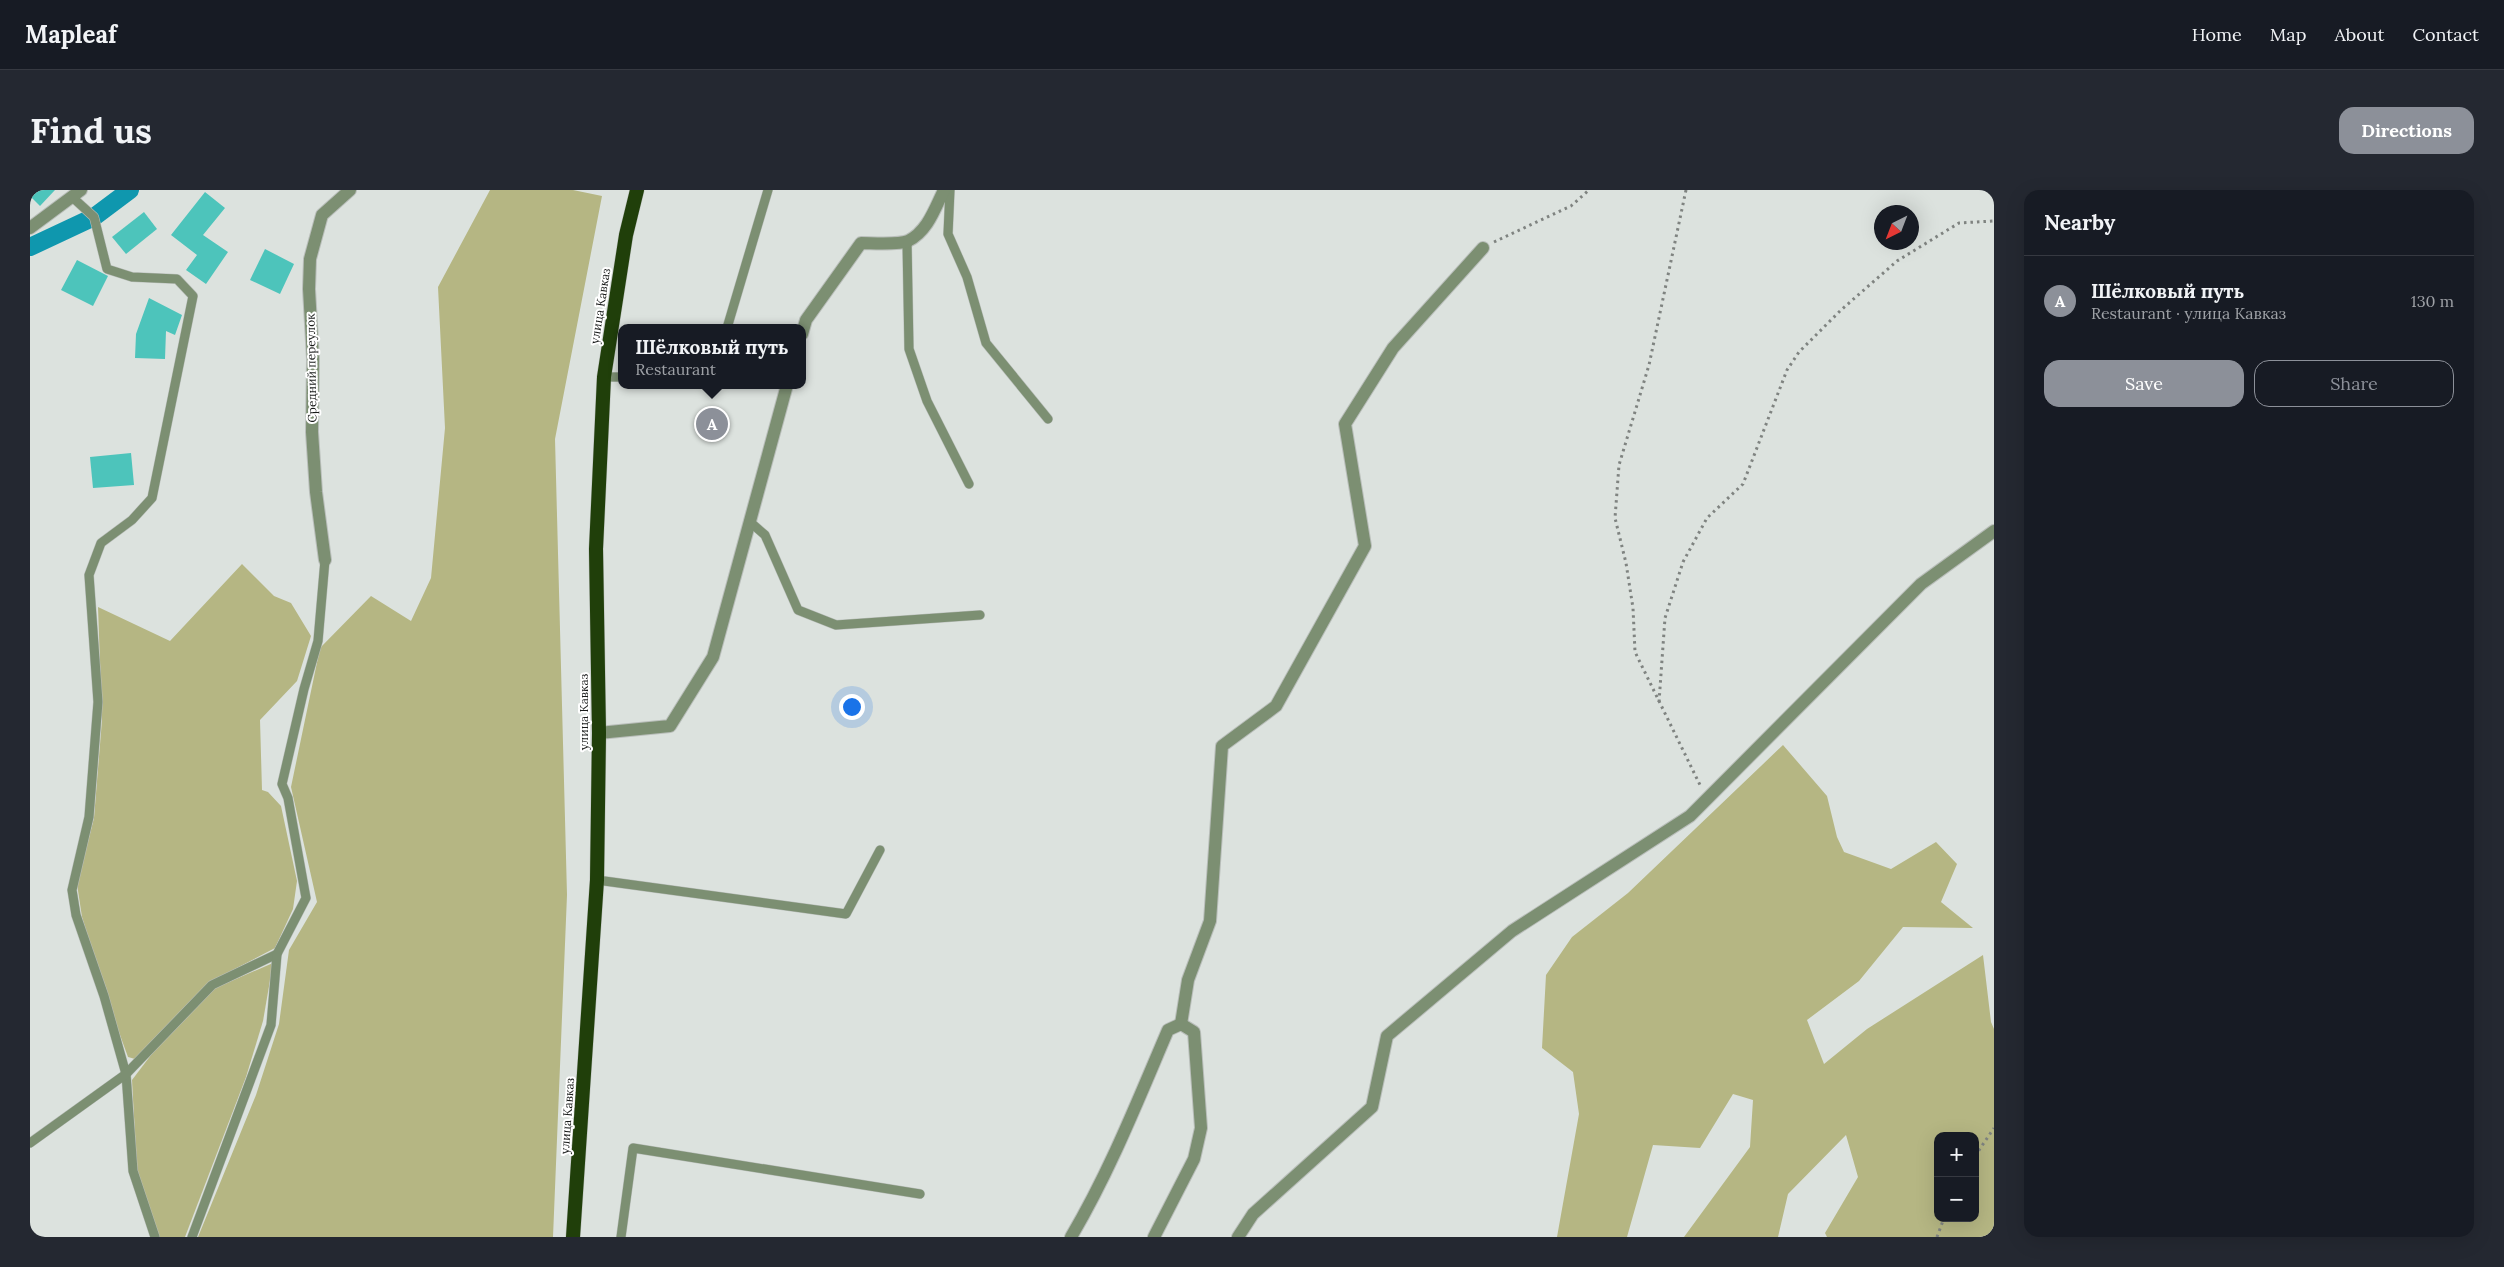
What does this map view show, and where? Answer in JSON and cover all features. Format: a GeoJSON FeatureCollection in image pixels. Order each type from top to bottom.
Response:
{"type":"FeatureCollection","features":[{"type":"Feature","properties":{"kind":"highway","name":"улица Кавказ"},"geometry":{"type":"LineString","coordinates":[[572,1237],[596,880],[599,733],[596,549],[604,377],[626,235],[637,190]]}},
{"type":"Feature","properties":{"kind":"street","name":"Средний переулок"},"geometry":{"type":"LineString","coordinates":[[325,560],[316,492],[312,432],[313,359],[308,289],[310,259],[322,215],[350,190]]}},
{"type":"Feature","properties":{"kind":"street"},"geometry":{"type":"LineString","coordinates":[[805,324],[861,243],[907,242],[920,232],[930,220],[944,190]]}},
{"type":"Feature","properties":{"kind":"street"},"geometry":{"type":"LineString","coordinates":[[30,228],[76,193]]}},
{"type":"Feature","properties":{"kind":"street"},"geometry":{"type":"LineString","coordinates":[[1181,1024],[1188,980],[1210,921],[1222,746],[1276,706],[1365,546],[1346,424],[1393,348],[1483,248]]}},
{"type":"Feature","properties":{"kind":"street"},"geometry":{"type":"LineString","coordinates":[[599,733],[670,726],[713,657],[786,389]]}},
{"type":"Feature","properties":{"kind":"street"},"geometry":{"type":"LineString","coordinates":[[1238,1237],[1253,1214],[1372,1107],[1387,1036],[1512,931],[1690,816],[1921,584],[1994,531]]}},
{"type":"Feature","properties":{"kind":"street"},"geometry":{"type":"LineString","coordinates":[[1071,1237],[1087,1210],[1130,1120],[1168,1030],[1181,1024]]}},
{"type":"Feature","properties":{"kind":"street"},"geometry":{"type":"LineString","coordinates":[[1154,1237],[1194,1160],[1201,1128],[1194,1032],[1181,1024]]}},
{"type":"Feature","properties":{"kind":"lane"},"geometry":{"type":"LineString","coordinates":[[728,324],[768,190]]}},
{"type":"Feature","properties":{"kind":"lane"},"geometry":{"type":"LineString","coordinates":[[950,190],[948,234],[966,276],[986,344],[1048,419]]}},
{"type":"Feature","properties":{"kind":"lane"},"geometry":{"type":"LineString","coordinates":[[76,193],[94,217],[107,269],[132,277],[177,279],[193,296],[152,498],[132,520],[101,543],[89,575],[98,702],[89,817],[72,890],[76,915],[104,996],[126,1074],[133,1171],[155,1237]]}},
{"type":"Feature","properties":{"kind":"lane"},"geometry":{"type":"LineString","coordinates":[[907,242],[909,349],[927,401],[969,484]]}},
{"type":"Feature","properties":{"kind":"lane"},"geometry":{"type":"LineString","coordinates":[[604,377],[618,377]]}},
{"type":"Feature","properties":{"kind":"lane"},"geometry":{"type":"LineString","coordinates":[[749,521],[765,535],[798,610],[836,624],[980,615]]}},
{"type":"Feature","properties":{"kind":"lane"},"geometry":{"type":"LineString","coordinates":[[192,1237],[272,1025],[277,954],[306,898],[288,798],[282,784],[304,689],[318,640],[325,560]]}},
{"type":"Feature","properties":{"kind":"lane"},"geometry":{"type":"LineString","coordinates":[[596,880],[846,914],[880,850]]}},
{"type":"Feature","properties":{"kind":"lane"},"geometry":{"type":"LineString","coordinates":[[30,1143],[126,1074],[212,984],[277,954]]}},
{"type":"Feature","properties":{"kind":"lane"},"geometry":{"type":"LineString","coordinates":[[621,1237],[633,1148],[920,1194]]}},
{"type":"Feature","properties":{"kind":"path"},"geometry":{"type":"LineString","coordinates":[[1483,248],[1571,206],[1589,190]]}},
{"type":"Feature","properties":{"kind":"path"},"geometry":{"type":"LineString","coordinates":[[1686,190],[1649,365],[1619,465],[1615,518],[1626,563],[1633,608],[1635,652],[1707,798]]}},
{"type":"Feature","properties":{"kind":"path"},"geometry":{"type":"LineString","coordinates":[[1659,702],[1665,618],[1683,562],[1707,518],[1743,484],[1787,370],[1799,352],[1841,310],[1897,261],[1959,223],[1994,221]]}},
{"type":"Feature","properties":{"kind":"path"},"geometry":{"type":"LineString","coordinates":[[1979,1150],[1994,1128]]}},
{"type":"Feature","properties":{"kind":"path"},"geometry":{"type":"LineString","coordinates":[[1937,1237],[1943,1222]]}},
{"type":"Feature","properties":{"kind":"green space"},"geometry":{"type":"Polygon","coordinates":[[[490,190],[573,190],[602,196],[555,439],[567,895],[553,1237],[198,1237],[256,1095],[279,1024],[289,950],[317,902],[291,787],[320,648],[371,596],[411,621],[431,578],[445,428],[438,287],[490,190]]]}},
{"type":"Feature","properties":{"kind":"green space"},"geometry":{"type":"Polygon","coordinates":[[[242,564],[274,596],[291,603],[311,636],[297,681],[260,720],[262,790],[268,792],[281,806],[297,881],[293,909],[275,948],[210,982],[135,1059],[128,1057],[105,994],[82,917],[77,884],[94,818],[102,720],[98,607],[170,641],[242,564]]]}},
{"type":"Feature","properties":{"kind":"green space"},"geometry":{"type":"Polygon","coordinates":[[[1783,745],[1827,796],[1837,837],[1844,852],[1891,869],[1936,842],[1957,864],[1941,902],[1973,928],[1903,927],[1859,981],[1807,1020],[1824,1064],[1867,1029],[1983,955],[1991,1022],[1994,1029],[1994,1237],[1827,1237],[1825,1233],[1858,1177],[1846,1135],[1788,1194],[1778,1237],[1684,1237],[1750,1147],[1753,1100],[1733,1094],[1700,1148],[1653,1145],[1627,1237],[1557,1237],[1579,1114],[1573,1072],[1542,1048],[1546,975],[1572,937],[1628,893],[1783,745]]]}},
{"type":"Feature","properties":{"kind":"green space"},"geometry":{"type":"Polygon","coordinates":[[[273,963],[263,1021],[246,1077],[185,1237],[158,1237],[137,1172],[132,1080],[167,1034],[215,988],[273,963]]]}},
{"type":"Feature","properties":{"kind":"building"},"geometry":{"type":"Polygon","coordinates":[[[30,190],[55,190],[40,206],[30,196],[30,190]]]}},
{"type":"Feature","properties":{"kind":"building"},"geometry":{"type":"Polygon","coordinates":[[[205,192],[225,208],[203,235],[228,252],[206,284],[186,270],[197,255],[171,235],[205,192]]]}},
{"type":"Feature","properties":{"kind":"building"},"geometry":{"type":"Polygon","coordinates":[[[144,212],[157,229],[126,254],[112,237],[144,212]]]}},
{"type":"Feature","properties":{"kind":"building"},"geometry":{"type":"Polygon","coordinates":[[[265,249],[294,264],[280,294],[250,280],[265,249]]]}},
{"type":"Feature","properties":{"kind":"building"},"geometry":{"type":"Polygon","coordinates":[[[77,260],[108,276],[93,306],[61,290],[77,260]]]}},
{"type":"Feature","properties":{"kind":"building"},"geometry":{"type":"Polygon","coordinates":[[[149,298],[182,315],[175,335],[166,331],[165,359],[135,358],[136,334],[149,298]]]}},
{"type":"Feature","properties":{"kind":"building"},"geometry":{"type":"Polygon","coordinates":[[[131,453],[134,485],[93,488],[90,457],[131,453]]]}},
{"type":"Feature","properties":{"kind":"waterway"},"geometry":{"type":"LineString","coordinates":[[30,247],[94,217],[130,190]]}},
{"type":"Feature","properties":{"kind":"place","name":"Шёлковый путь"},"geometry":{"type":"Point","coordinates":[712,424]}}]}
